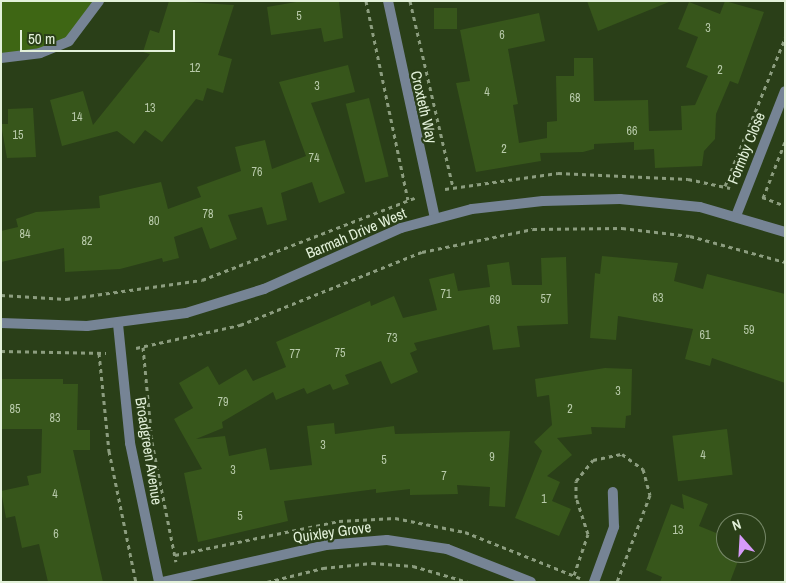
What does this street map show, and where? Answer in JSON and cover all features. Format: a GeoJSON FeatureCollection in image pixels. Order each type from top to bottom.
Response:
{"type":"FeatureCollection","features":[{"type":"Feature","properties":{"kind":"street"},"geometry":{"type":"LineString","coordinates":[[1,58],[40,53],[69,41],[99,1]]}},
{"type":"Feature","properties":{"kind":"street","name":"Croxteth Way"},"geometry":{"type":"LineString","coordinates":[[388,1],[435,218]]}},
{"type":"Feature","properties":{"kind":"street","name":"Formby Close"},"geometry":{"type":"LineString","coordinates":[[736,216],[785,90]]}},
{"type":"Feature","properties":{"kind":"street","name":"Barmah Drive West"},"geometry":{"type":"LineString","coordinates":[[1,323],[118,324],[227,301],[368,241],[435,218],[472,209],[581,200],[668,203],[736,216],[785,232]]}},
{"type":"Feature","properties":{"kind":"street","name":"Broadgreen Avenue"},"geometry":{"type":"LineString","coordinates":[[118,324],[132,450],[159,582]]}},
{"type":"Feature","properties":{"kind":"street"},"geometry":{"type":"LineString","coordinates":[[594,582],[614,527],[613,492]]}},
{"type":"Feature","properties":{"kind":"street","name":"Quixley Grove"},"geometry":{"type":"LineString","coordinates":[[163,582],[326,545],[388,540],[447,549],[529,581]]}},
{"type":"Feature","properties":{"kind":"path"},"geometry":{"type":"LineString","coordinates":[[366,1],[408,200]]}},
{"type":"Feature","properties":{"kind":"path"},"geometry":{"type":"LineString","coordinates":[[410,1],[453,188]]}},
{"type":"Feature","properties":{"kind":"path"},"geometry":{"type":"LineString","coordinates":[[725,186],[785,38]]}},
{"type":"Feature","properties":{"kind":"path"},"geometry":{"type":"LineString","coordinates":[[763,198],[785,142]]}},
{"type":"Feature","properties":{"kind":"path"},"geometry":{"type":"LineString","coordinates":[[446,189],[558,173],[656,176],[725,186],[733,189]]}},
{"type":"Feature","properties":{"kind":"path"},"geometry":{"type":"LineString","coordinates":[[755,196],[785,206]]}},
{"type":"Feature","properties":{"kind":"path"},"geometry":{"type":"LineString","coordinates":[[1,295],[66,299],[202,280],[416,198]]}},
{"type":"Feature","properties":{"kind":"path"},"geometry":{"type":"LineString","coordinates":[[136,348],[240,325],[422,252],[533,229],[622,228],[690,236],[785,262]]}},
{"type":"Feature","properties":{"kind":"path"},"geometry":{"type":"LineString","coordinates":[[143,347],[152,442],[176,562]]}},
{"type":"Feature","properties":{"kind":"path"},"geometry":{"type":"LineString","coordinates":[[1,351],[106,353]]}},
{"type":"Feature","properties":{"kind":"path"},"geometry":{"type":"LineString","coordinates":[[99,353],[109,451],[136,582]]}},
{"type":"Feature","properties":{"kind":"path"},"geometry":{"type":"LineString","coordinates":[[266,582],[323,568],[372,563],[413,566],[468,582]]}},
{"type":"Feature","properties":{"kind":"green space"},"geometry":{"type":"Polygon","coordinates":[[[1,1],[99,1],[69,41],[1,58],[1,1]]]}},
{"type":"Feature","properties":{"kind":"building"},"geometry":{"type":"Polygon","coordinates":[[[169,1],[234,5],[218,55],[232,59],[223,93],[207,88],[203,101],[196,99],[162,142],[145,130],[134,144],[117,131],[62,146],[50,100],[83,91],[93,125],[150,54],[143,52],[150,30],[159,33],[169,1]]]}},
{"type":"Feature","properties":{"kind":"building"},"geometry":{"type":"Polygon","coordinates":[[[302,1],[339,1],[343,38],[324,42],[321,28],[271,35],[267,7],[302,1]]]}},
{"type":"Feature","properties":{"kind":"building"},"geometry":{"type":"Polygon","coordinates":[[[587,1],[668,1],[669,2],[598,31],[587,1]]]}},
{"type":"Feature","properties":{"kind":"building"},"geometry":{"type":"Polygon","coordinates":[[[725,1],[764,12],[738,84],[730,81],[716,114],[715,139],[704,151],[702,166],[655,168],[654,149],[634,150],[634,142],[594,144],[594,149],[583,152],[540,153],[541,161],[476,172],[456,83],[470,81],[460,30],[539,13],[545,41],[508,49],[518,104],[513,105],[519,143],[547,138],[547,122],[557,121],[556,76],[574,76],[574,58],[593,58],[594,101],[648,100],[649,131],[682,130],[681,106],[695,105],[708,76],[686,67],[698,37],[678,29],[689,2],[720,14],[725,1]]]}},
{"type":"Feature","properties":{"kind":"building"},"geometry":{"type":"Polygon","coordinates":[[[434,8],[457,8],[457,29],[434,29],[434,8]]]}},
{"type":"Feature","properties":{"kind":"building"},"geometry":{"type":"Polygon","coordinates":[[[348,65],[355,92],[311,103],[345,193],[319,203],[312,182],[281,193],[287,220],[267,225],[262,207],[228,215],[237,239],[210,249],[202,227],[174,237],[179,258],[163,262],[162,258],[120,269],[65,272],[64,248],[1,262],[1,231],[18,227],[16,219],[36,212],[100,208],[99,196],[161,182],[168,209],[201,197],[197,187],[241,171],[235,147],[265,140],[272,169],[306,156],[279,82],[348,65]]]}},
{"type":"Feature","properties":{"kind":"building"},"geometry":{"type":"Polygon","coordinates":[[[369,98],[389,177],[365,182],[346,104],[369,98]]]}},
{"type":"Feature","properties":{"kind":"building"},"geometry":{"type":"Polygon","coordinates":[[[33,108],[36,157],[7,158],[1,124],[8,124],[8,109],[33,108]]]}},
{"type":"Feature","properties":{"kind":"building"},"geometry":{"type":"Polygon","coordinates":[[[602,256],[678,263],[674,281],[703,289],[707,274],[785,294],[785,383],[712,358],[710,366],[685,359],[693,329],[618,316],[616,340],[590,338],[595,273],[600,274],[602,256]]]}},
{"type":"Feature","properties":{"kind":"building"},"geometry":{"type":"Polygon","coordinates":[[[566,257],[568,324],[517,326],[520,347],[493,350],[489,325],[414,343],[417,350],[410,353],[418,372],[391,384],[381,361],[345,375],[349,384],[333,390],[330,384],[307,394],[304,388],[276,400],[273,392],[222,422],[223,428],[196,439],[225,436],[229,456],[266,448],[270,470],[312,465],[307,426],[334,423],[335,434],[394,426],[395,434],[510,431],[505,507],[489,506],[490,487],[457,485],[458,494],[410,495],[410,489],[376,493],[376,489],[284,501],[288,521],[198,542],[184,473],[202,469],[174,419],[193,408],[179,383],[208,366],[219,385],[246,369],[253,381],[286,367],[276,342],[370,301],[371,306],[394,296],[403,318],[437,310],[429,279],[454,273],[458,291],[490,287],[487,265],[509,262],[512,285],[542,285],[541,258],[566,257]]]}},
{"type":"Feature","properties":{"kind":"building"},"geometry":{"type":"Polygon","coordinates":[[[605,368],[632,369],[631,415],[626,416],[625,428],[591,427],[592,434],[557,438],[572,455],[547,476],[560,482],[552,501],[571,509],[559,536],[515,518],[542,451],[534,442],[552,425],[549,395],[537,397],[535,379],[605,368]]]}},
{"type":"Feature","properties":{"kind":"building"},"geometry":{"type":"Polygon","coordinates":[[[1,379],[63,379],[63,384],[78,384],[77,430],[90,430],[90,450],[73,450],[103,582],[48,582],[39,544],[22,548],[15,516],[6,518],[1,491],[29,485],[27,476],[41,473],[42,429],[1,429],[1,379]]]}},
{"type":"Feature","properties":{"kind":"building"},"geometry":{"type":"Polygon","coordinates":[[[727,429],[733,475],[678,481],[672,436],[727,429]]]}},
{"type":"Feature","properties":{"kind":"building"},"geometry":{"type":"Polygon","coordinates":[[[682,494],[708,504],[699,526],[716,533],[716,563],[737,563],[730,582],[660,582],[662,577],[646,570],[671,504],[684,509],[682,494]]]}}]}
